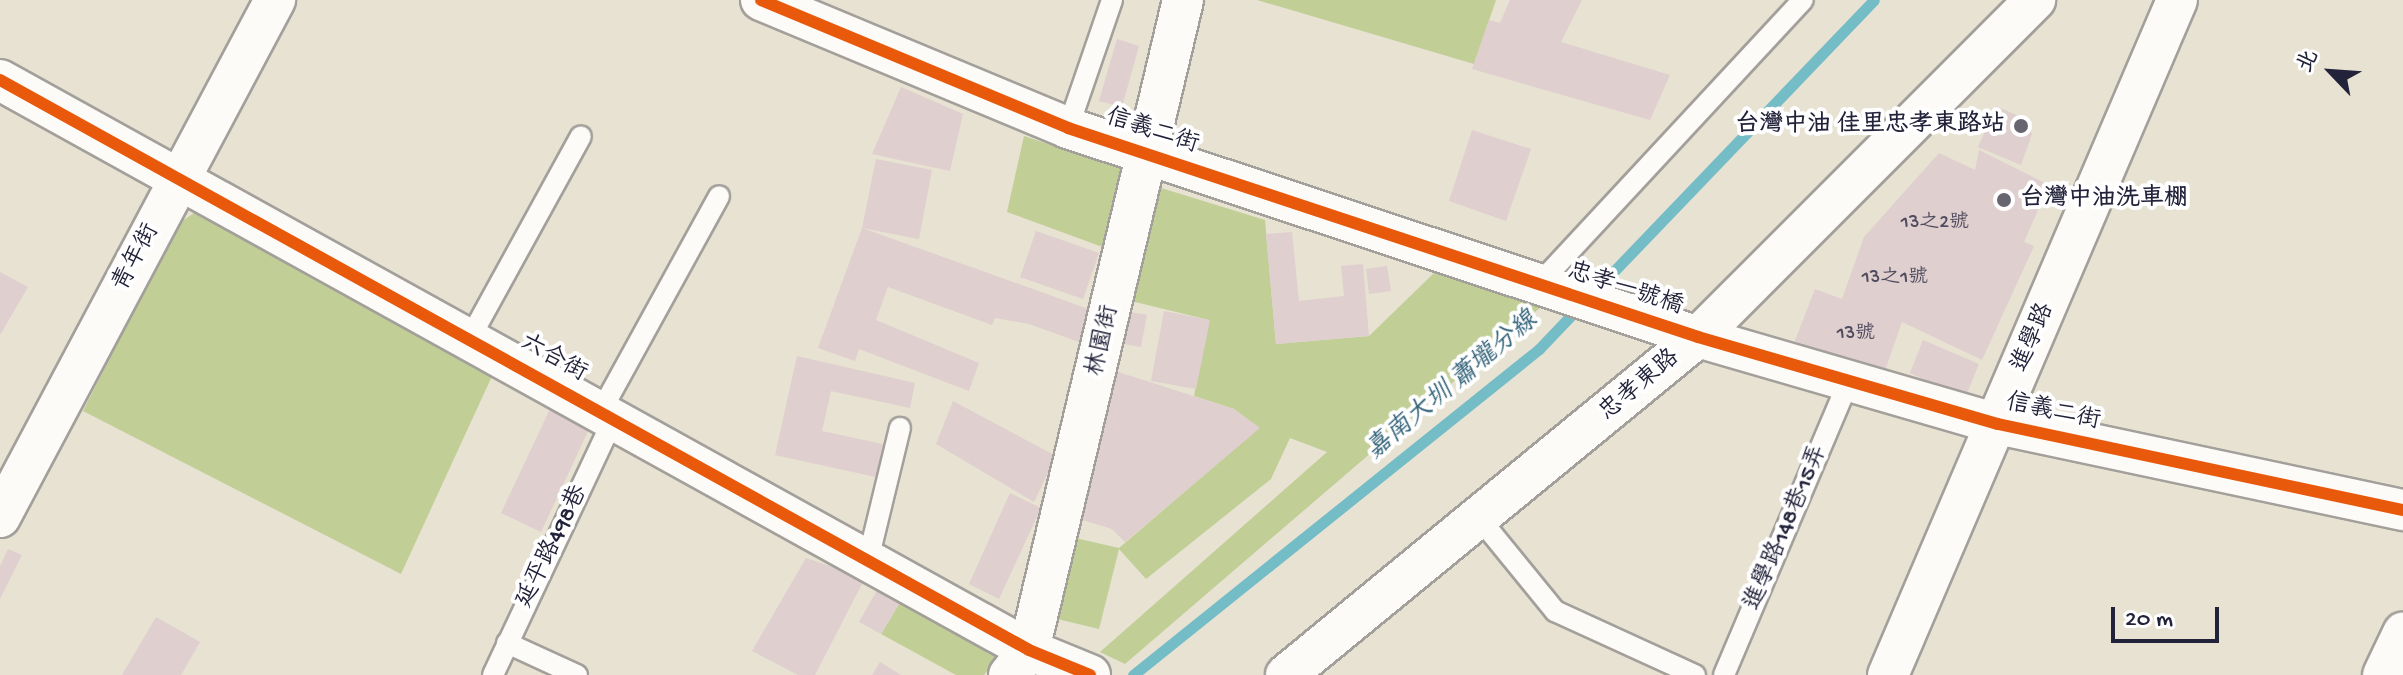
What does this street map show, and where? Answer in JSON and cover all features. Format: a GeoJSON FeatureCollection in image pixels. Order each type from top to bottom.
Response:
{"type":"FeatureCollection","features":[{"type":"Feature","properties":{"kind":"street","name":"青年街"},"geometry":{"type":"LineString","coordinates":[[0,517],[275,0]]}},
{"type":"Feature","properties":{"kind":"street","name":"信義二街"},"geometry":{"type":"LineString","coordinates":[[761,0],[1068,128],[1538,285]]}},
{"type":"Feature","properties":{"kind":"street","name":"林園街"},"geometry":{"type":"LineString","coordinates":[[1019,662],[1148,154],[1183,0]]}},
{"type":"Feature","properties":{"kind":"street","name":"忠孝東路"},"geometry":{"type":"LineString","coordinates":[[1286,675],[1480,519],[1698,337],[2035,0]]}},
{"type":"Feature","properties":{"kind":"street","name":"進學路"},"geometry":{"type":"LineString","coordinates":[[1888,675],[2177,0]]}},
{"type":"Feature","properties":{"kind":"street","name":"六合街"},"geometry":{"type":"LineString","coordinates":[[0,80],[181,176],[868,560],[1019,662],[1088,674]]}},
{"type":"Feature","properties":{"kind":"street","name":"忠孝一號橋"},"geometry":{"type":"LineString","coordinates":[[1538,285],[1698,337]]}},
{"type":"Feature","properties":{"kind":"street","name":"信義二街"},"geometry":{"type":"LineString","coordinates":[[1698,337],[1998,424],[2403,510]]}},
{"type":"Feature","properties":{"kind":"street"},"geometry":{"type":"LineString","coordinates":[[2383,675],[2403,633]]}},
{"type":"Feature","properties":{"kind":"lane"},"geometry":{"type":"LineString","coordinates":[[1068,128],[1112,0]]}},
{"type":"Feature","properties":{"kind":"lane"},"geometry":{"type":"LineString","coordinates":[[1538,285],[1803,0]]}},
{"type":"Feature","properties":{"kind":"lane"},"geometry":{"type":"LineString","coordinates":[[470,338],[581,136]]}},
{"type":"Feature","properties":{"kind":"lane","name":"延平路498巷"},"geometry":{"type":"LineString","coordinates":[[493,675],[608,415],[719,196]]}},
{"type":"Feature","properties":{"kind":"lane","name":"進學路148巷15弄"},"geometry":{"type":"LineString","coordinates":[[1724,675],[1849,381]]}},
{"type":"Feature","properties":{"kind":"lane"},"geometry":{"type":"LineString","coordinates":[[868,560],[900,428]]}},
{"type":"Feature","properties":{"kind":"lane"},"geometry":{"type":"LineString","coordinates":[[1480,519],[1555,611],[1695,675]]}},
{"type":"Feature","properties":{"kind":"lane"},"geometry":{"type":"LineString","coordinates":[[507,643],[577,675]]}},
{"type":"Feature","properties":{"kind":"green space"},"geometry":{"type":"Polygon","coordinates":[[[1257,0],[1496,0],[1474,64],[1257,0]]]}},
{"type":"Feature","properties":{"kind":"green space"},"geometry":{"type":"Polygon","coordinates":[[[1024,136],[1126,170],[1108,249],[1007,212],[1024,136]]]}},
{"type":"Feature","properties":{"kind":"green space"},"geometry":{"type":"Polygon","coordinates":[[[1158,187],[1265,220],[1276,344],[1369,336],[1435,272],[1541,307],[1125,664],[1100,652],[1327,452],[1290,438],[1271,479],[1146,579],[1119,549],[1099,629],[1053,618],[1071,537],[1119,548],[1259,428],[1234,409],[1194,396],[1209,320],[1131,301],[1158,187]]]}},
{"type":"Feature","properties":{"kind":"green space"},"geometry":{"type":"Polygon","coordinates":[[[204,206],[493,374],[401,574],[83,411],[178,224],[204,206]]]}},
{"type":"Feature","properties":{"kind":"green space"},"geometry":{"type":"Polygon","coordinates":[[[902,599],[1002,653],[984,675],[956,675],[881,634],[902,599]]]}},
{"type":"Feature","properties":{"kind":"building"},"geometry":{"type":"Polygon","coordinates":[[[1510,0],[1582,0],[1561,42],[1670,75],[1650,120],[1472,69],[1489,20],[1500,23],[1510,0]]]}},
{"type":"Feature","properties":{"kind":"building"},"geometry":{"type":"Polygon","coordinates":[[[1117,39],[1139,46],[1122,107],[1099,101],[1117,39]]]}},
{"type":"Feature","properties":{"kind":"building"},"geometry":{"type":"Polygon","coordinates":[[[901,87],[963,114],[950,171],[872,154],[901,87]]]}},
{"type":"Feature","properties":{"kind":"building"},"geometry":{"type":"Polygon","coordinates":[[[1996,106],[2023,118],[2032,134],[2021,165],[1978,147],[1996,106]]]}},
{"type":"Feature","properties":{"kind":"building"},"geometry":{"type":"Polygon","coordinates":[[[1472,130],[1531,149],[1506,221],[1449,201],[1472,130]]]}},
{"type":"Feature","properties":{"kind":"building"},"geometry":{"type":"Polygon","coordinates":[[[1979,150],[2049,185],[2024,242],[2034,246],[1982,360],[1902,322],[1883,376],[1794,343],[1815,289],[1842,299],[1864,237],[1939,153],[1975,170],[1979,150]]]}},
{"type":"Feature","properties":{"kind":"building"},"geometry":{"type":"Polygon","coordinates":[[[876,159],[932,170],[919,239],[862,228],[876,159]]]}},
{"type":"Feature","properties":{"kind":"building"},"geometry":{"type":"Polygon","coordinates":[[[862,228],[1094,311],[1082,343],[1029,324],[995,318],[992,325],[888,287],[876,320],[979,363],[969,391],[859,349],[855,361],[818,348],[862,228]]]}},
{"type":"Feature","properties":{"kind":"building"},"geometry":{"type":"Polygon","coordinates":[[[1036,231],[1099,253],[1083,299],[1020,277],[1036,231]]]}},
{"type":"Feature","properties":{"kind":"building"},"geometry":{"type":"Polygon","coordinates":[[[1292,232],[1299,301],[1344,296],[1341,266],[1363,264],[1369,336],[1276,344],[1266,234],[1292,232]]]}},
{"type":"Feature","properties":{"kind":"building"},"geometry":{"type":"Polygon","coordinates":[[[1387,266],[1391,291],[1369,294],[1366,269],[1387,266]]]}},
{"type":"Feature","properties":{"kind":"building"},"geometry":{"type":"Polygon","coordinates":[[[0,272],[28,287],[0,335],[0,272]]]}},
{"type":"Feature","properties":{"kind":"building"},"geometry":{"type":"Polygon","coordinates":[[[1125,311],[1147,315],[1141,347],[1118,343],[1125,311]]]}},
{"type":"Feature","properties":{"kind":"building"},"geometry":{"type":"Polygon","coordinates":[[[1164,311],[1210,320],[1196,389],[1151,381],[1164,311]]]}},
{"type":"Feature","properties":{"kind":"building"},"geometry":{"type":"Polygon","coordinates":[[[1923,340],[1979,364],[1965,398],[1910,373],[1923,340]]]}},
{"type":"Feature","properties":{"kind":"building"},"geometry":{"type":"Polygon","coordinates":[[[797,356],[915,383],[910,408],[831,391],[822,431],[887,445],[880,478],[775,455],[797,356]]]}},
{"type":"Feature","properties":{"kind":"building"},"geometry":{"type":"Polygon","coordinates":[[[1109,369],[1234,409],[1260,428],[1125,542],[1112,529],[1076,518],[1109,369]]]}},
{"type":"Feature","properties":{"kind":"building"},"geometry":{"type":"Polygon","coordinates":[[[953,401],[1056,456],[1034,502],[936,444],[953,401]]]}},
{"type":"Feature","properties":{"kind":"building"},"geometry":{"type":"Polygon","coordinates":[[[550,409],[590,427],[541,532],[501,513],[550,409]]]}},
{"type":"Feature","properties":{"kind":"building"},"geometry":{"type":"Polygon","coordinates":[[[1010,493],[1041,508],[999,599],[969,584],[1010,493]]]}},
{"type":"Feature","properties":{"kind":"building"},"geometry":{"type":"Polygon","coordinates":[[[8,549],[22,555],[0,599],[0,566],[8,549]]]}},
{"type":"Feature","properties":{"kind":"building"},"geometry":{"type":"Polygon","coordinates":[[[806,558],[865,578],[815,675],[798,675],[752,651],[806,558]]]}},
{"type":"Feature","properties":{"kind":"building"},"geometry":{"type":"Polygon","coordinates":[[[879,587],[902,599],[881,634],[859,622],[879,587]]]}},
{"type":"Feature","properties":{"kind":"building"},"geometry":{"type":"Polygon","coordinates":[[[156,617],[200,642],[181,675],[122,675],[156,617]]]}},
{"type":"Feature","properties":{"kind":"building"},"geometry":{"type":"Polygon","coordinates":[[[880,662],[901,675],[872,675],[880,662]]]}},
{"type":"Feature","properties":{"kind":"waterway","name":"嘉南大圳 蕭壠分線"},"geometry":{"type":"LineString","coordinates":[[1592,294],[1874,0]]}},
{"type":"Feature","properties":{"kind":"waterway","name":"嘉南大圳 蕭壠分線"},"geometry":{"type":"LineString","coordinates":[[1133,675],[1539,349],[1580,306]]}},
{"type":"Feature","properties":{"kind":"cycle path"},"geometry":{"type":"LineString","coordinates":[[761,0],[1068,128],[1698,337],[1998,424],[2403,510]]}},
{"type":"Feature","properties":{"kind":"cycle path"},"geometry":{"type":"LineString","coordinates":[[0,80],[1029,650],[1090,675]]}},
{"type":"Feature","properties":{"kind":"place","name":"台灣中油 佳里忠孝東路站"},"geometry":{"type":"Point","coordinates":[2021,126]}},
{"type":"Feature","properties":{"kind":"place","name":"台灣中油洗車棚"},"geometry":{"type":"Point","coordinates":[2004,200]}}]}
